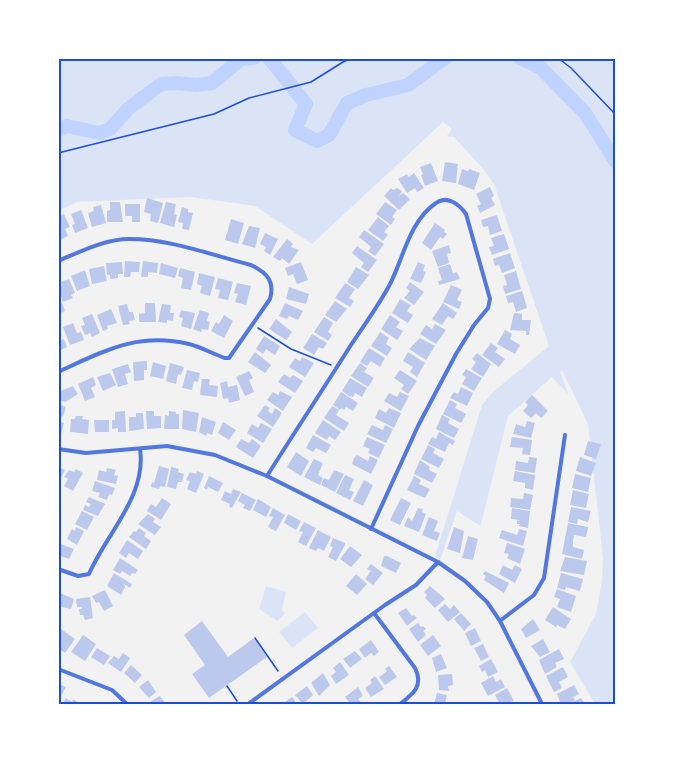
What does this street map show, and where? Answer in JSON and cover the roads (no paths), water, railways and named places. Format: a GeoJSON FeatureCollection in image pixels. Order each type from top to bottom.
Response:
{"type":"FeatureCollection","features":[{"type":"Feature","properties":{"kind":"street"},"geometry":{"type":"LineString","coordinates":[[267,476],[389,286],[422,217],[438,201],[454,202],[462,207],[466,214],[490,299],[488,308],[456,354],[418,426],[371,529]]}},
{"type":"Feature","properties":{"kind":"street"},"geometry":{"type":"LineString","coordinates":[[58,261],[92,247],[128,239],[186,247],[251,265],[264,272],[271,281],[272,291],[270,299],[228,358],[190,344],[136,340],[58,372]]}},
{"type":"Feature","properties":{"kind":"street"},"geometry":{"type":"LineString","coordinates":[[500,621],[534,595],[544,578],[565,435]]}},
{"type":"Feature","properties":{"kind":"street"},"geometry":{"type":"LineString","coordinates":[[58,449],[86,453],[167,446],[215,455],[267,476],[438,562],[465,581],[487,602],[500,621],[542,705]]}},
{"type":"Feature","properties":{"kind":"street"},"geometry":{"type":"LineString","coordinates":[[58,569],[78,576],[89,574],[136,491],[142,462],[140,449]]}},
{"type":"Feature","properties":{"kind":"street"},"geometry":{"type":"LineString","coordinates":[[248,705],[416,585],[438,562]]}},
{"type":"Feature","properties":{"kind":"street"},"geometry":{"type":"LineString","coordinates":[[374,614],[418,675],[418,687],[400,705]]}},
{"type":"Feature","properties":{"kind":"street"},"geometry":{"type":"LineString","coordinates":[[58,669],[112,690],[127,705]]}},
{"type":"Feature","properties":{"kind":"waterway"},"geometry":{"type":"LineString","coordinates":[[58,130],[67,126],[99,133],[110,129],[129,108],[161,84],[212,83],[241,59],[254,58]]}},
{"type":"Feature","properties":{"kind":"waterway"},"geometry":{"type":"LineString","coordinates":[[269,58],[306,104],[295,130],[317,141],[329,135],[347,103],[366,95],[408,85],[445,58]]}},
{"type":"Feature","properties":{"kind":"waterway"},"geometry":{"type":"LineString","coordinates":[[520,58],[541,68],[585,113],[616,162]]}}]}
